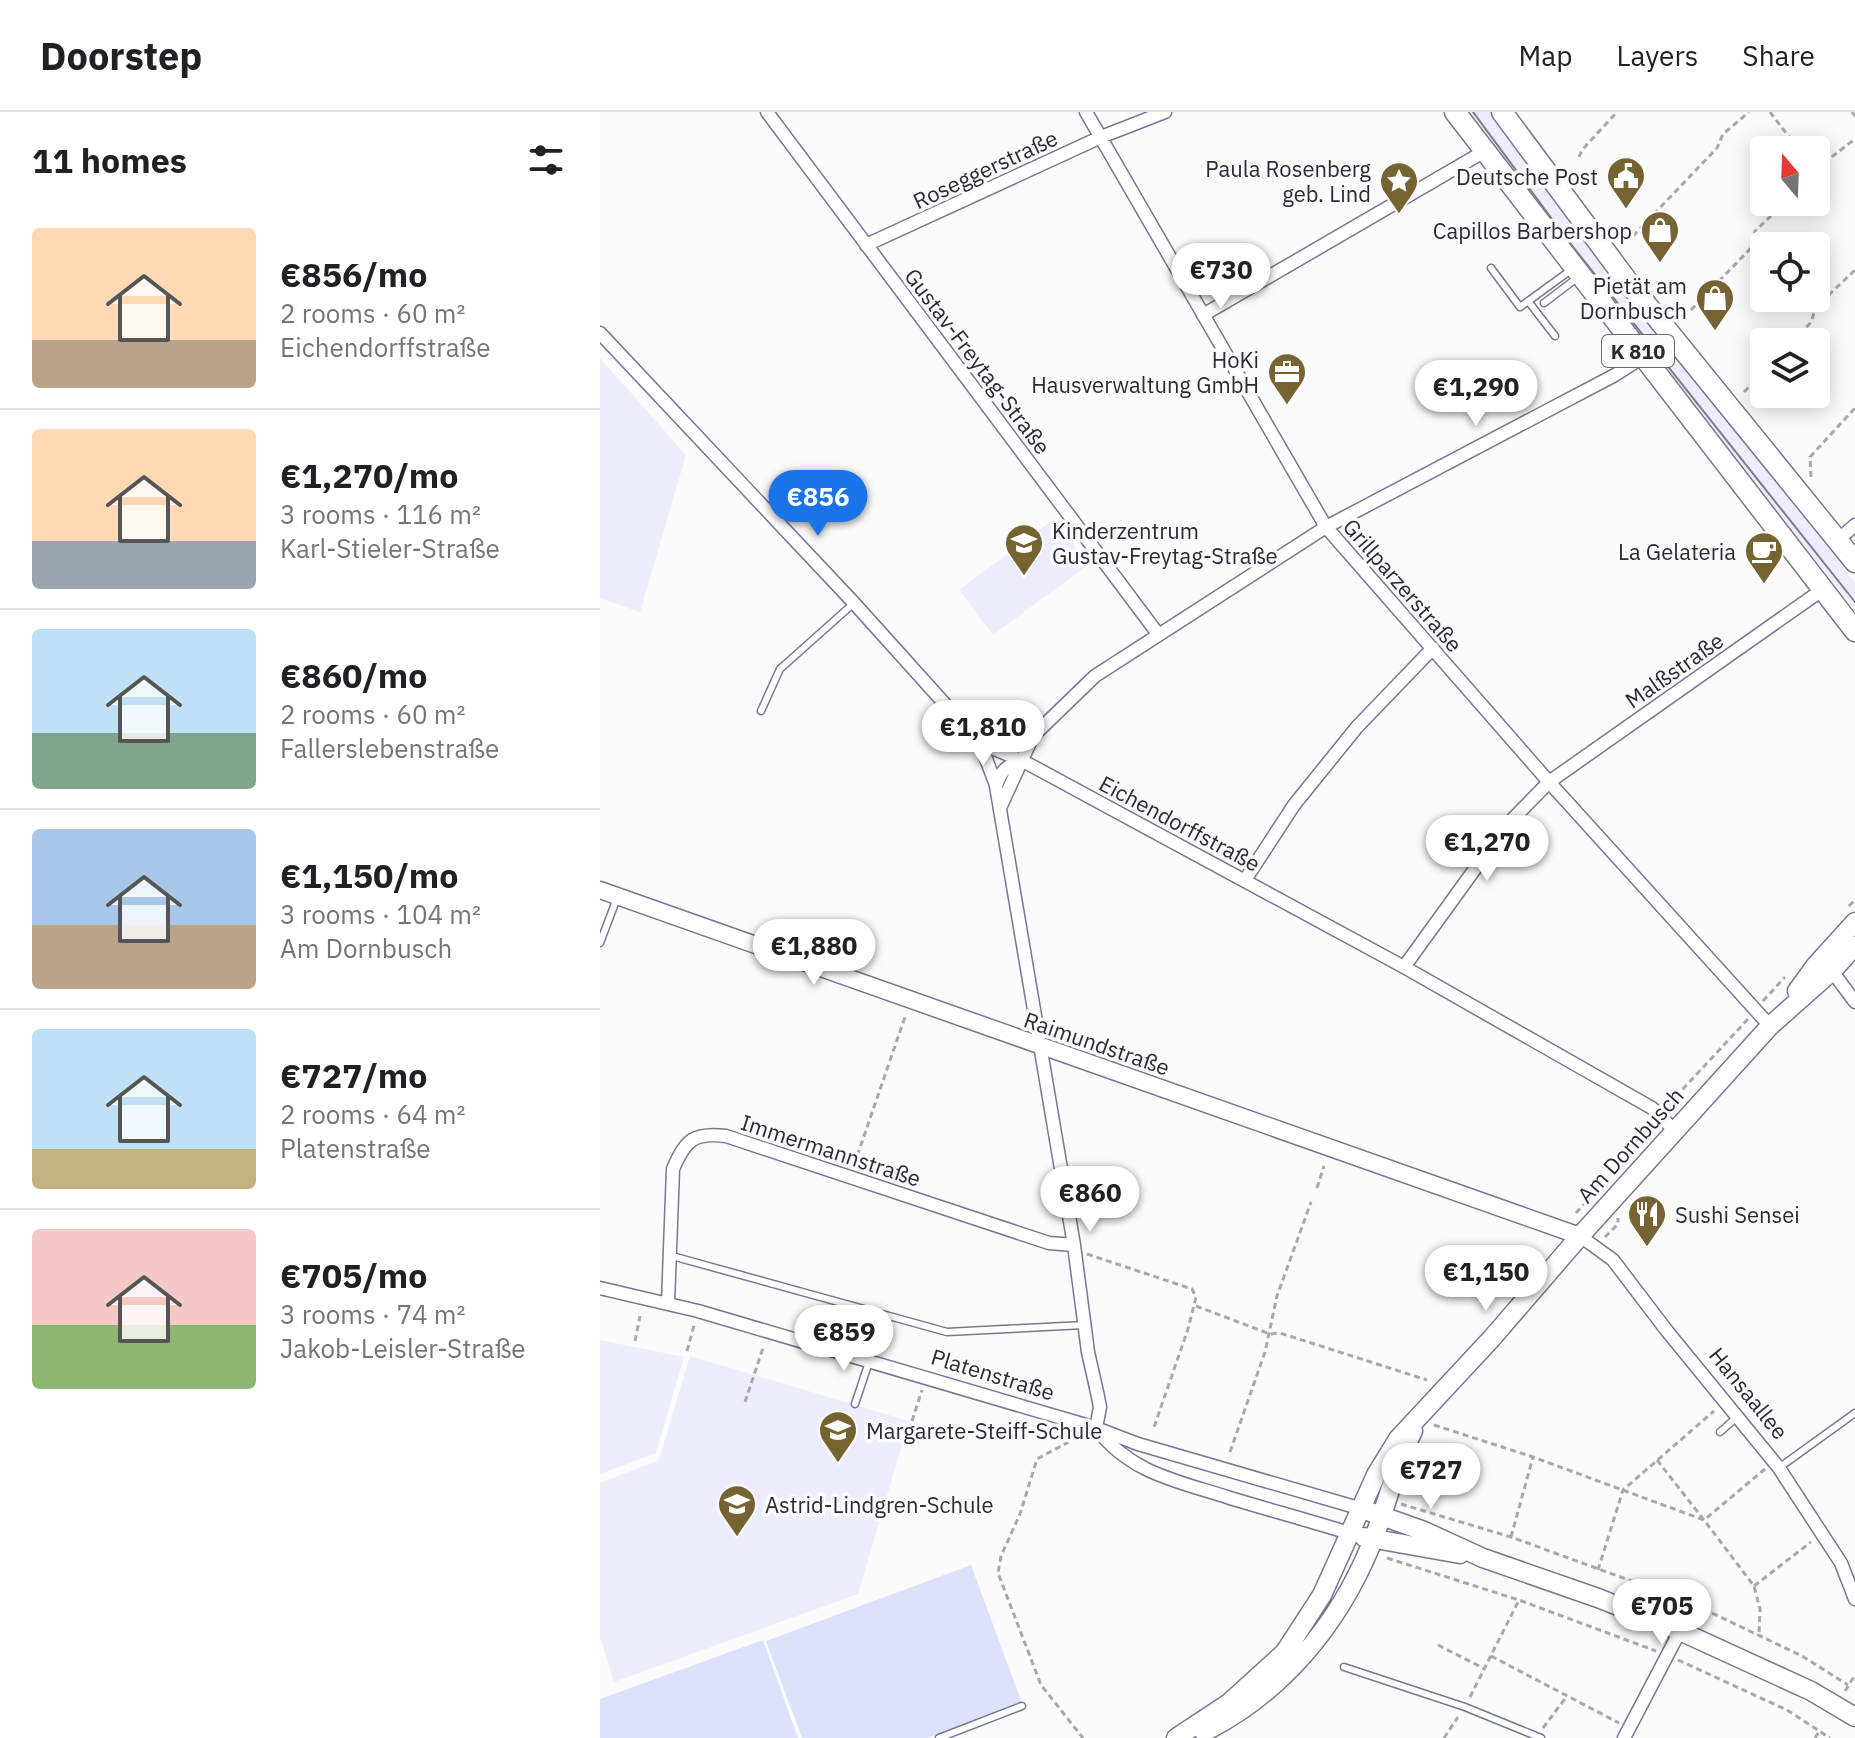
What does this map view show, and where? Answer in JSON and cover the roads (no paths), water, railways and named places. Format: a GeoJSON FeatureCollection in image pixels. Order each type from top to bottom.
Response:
{"type":"FeatureCollection","features":[{"type":"Feature","properties":{"kind":"main road","name":"K 810"},"geometry":{"type":"LineString","coordinates":[[1455,112],[1855,631]]}},
{"type":"Feature","properties":{"kind":"main road","name":"K 810"},"geometry":{"type":"LineString","coordinates":[[1502,112],[1628,282],[1855,562]]}},
{"type":"Feature","properties":{"kind":"main road","name":"Am Dornbusch"},"geometry":{"type":"LineString","coordinates":[[1186,1738],[1233,1717],[1285,1675],[1336,1616],[1373,1539],[1407,1442],[1580,1236],[1774,1021],[1816,965],[1855,922]]}},
{"type":"Feature","properties":{"kind":"main road","name":"Am Dornbusch"},"geometry":{"type":"LineString","coordinates":[[1774,1021],[1832,971],[1855,946]]}},
{"type":"Feature","properties":{"kind":"main road","name":"Am Dornbusch"},"geometry":{"type":"LineString","coordinates":[[1176,1738],[1229,1703],[1285,1652],[1322,1595],[1391,1448],[1428,1420]]}},
{"type":"Feature","properties":{"kind":"main road","name":"Platenstraße"},"geometry":{"type":"LineString","coordinates":[[1362,1509],[1483,1558],[1598,1598],[1680,1631],[1765,1668],[1854,1713]]}},
{"type":"Feature","properties":{"kind":"main road","name":"Platenstraße"},"geometry":{"type":"LineString","coordinates":[[1349,1533],[1483,1558]]}},
{"type":"Feature","properties":{"kind":"street","name":"Gustav-Freytag-Straße"},"geometry":{"type":"LineString","coordinates":[[767,112],[1158,634]]}},
{"type":"Feature","properties":{"kind":"street","name":"Grillparzerstraße"},"geometry":{"type":"LineString","coordinates":[[1086,112],[1326,527],[1755,1011],[1774,1021]]}},
{"type":"Feature","properties":{"kind":"street","name":"Roseggerstraße"},"geometry":{"type":"LineString","coordinates":[[866,245],[1101,137],[1165,112]]}},
{"type":"Feature","properties":{"kind":"street"},"geometry":{"type":"LineString","coordinates":[[1203,315],[1485,151]]}},
{"type":"Feature","properties":{"kind":"street","name":"Eichendorffstraße"},"geometry":{"type":"LineString","coordinates":[[600,333],[854,603],[980,743],[1023,761],[1404,967],[1652,1108],[1674,1130]]}},
{"type":"Feature","properties":{"kind":"street"},"geometry":{"type":"LineString","coordinates":[[1000,808],[1033,736],[1095,676],[1326,527],[1615,375],[1643,357]]}},
{"type":"Feature","properties":{"kind":"street"},"geometry":{"type":"LineString","coordinates":[[1838,540],[1855,525]]}},
{"type":"Feature","properties":{"kind":"street","name":"Malßstraße"},"geometry":{"type":"LineString","coordinates":[[1404,967],[1506,826],[1549,782],[1822,590]]}},
{"type":"Feature","properties":{"kind":"street"},"geometry":{"type":"LineString","coordinates":[[1245,880],[1303,794],[1357,727],[1433,648]]}},
{"type":"Feature","properties":{"kind":"street"},"geometry":{"type":"LineString","coordinates":[[980,743],[996,786],[1041,1047],[1084,1325],[1100,1407],[1096,1428]]}},
{"type":"Feature","properties":{"kind":"street"},"geometry":{"type":"LineString","coordinates":[[996,786],[1000,774],[1008,765],[1023,761]]}},
{"type":"Feature","properties":{"kind":"street","name":"Raimundstraße"},"geometry":{"type":"LineString","coordinates":[[600,890],[1580,1236]]}},
{"type":"Feature","properties":{"kind":"street"},"geometry":{"type":"LineString","coordinates":[[1832,971],[1855,1002]]}},
{"type":"Feature","properties":{"kind":"street","name":"Immermannstraße"},"geometry":{"type":"LineString","coordinates":[[668,1303],[673,1169],[690,1139],[707,1133],[726,1136],[1049,1243],[1074,1248]]}},
{"type":"Feature","properties":{"kind":"street","name":"Hansaallee"},"geometry":{"type":"LineString","coordinates":[[1580,1236],[1613,1260],[1779,1468],[1841,1563],[1855,1599]]}},
{"type":"Feature","properties":{"kind":"street","name":"Platenstraße"},"geometry":{"type":"LineString","coordinates":[[600,1288],[768,1331],[1362,1509]]}},
{"type":"Feature","properties":{"kind":"street","name":"Platenstraße"},"geometry":{"type":"LineString","coordinates":[[1096,1428],[1107,1445],[1148,1471],[1252,1506],[1349,1533]]}},
{"type":"Feature","properties":{"kind":"street"},"geometry":{"type":"LineString","coordinates":[[1627,1733],[1680,1631]]}},
{"type":"Feature","properties":{"kind":"lane"},"geometry":{"type":"LineString","coordinates":[[1491,268],[1520,307],[1577,271]]}},
{"type":"Feature","properties":{"kind":"lane"},"geometry":{"type":"LineString","coordinates":[[1544,303],[1577,271]]}},
{"type":"Feature","properties":{"kind":"lane"},"geometry":{"type":"LineString","coordinates":[[1528,301],[1555,336]]}},
{"type":"Feature","properties":{"kind":"lane"},"geometry":{"type":"LineString","coordinates":[[761,711],[780,669],[854,603]]}},
{"type":"Feature","properties":{"kind":"lane"},"geometry":{"type":"LineString","coordinates":[[600,943],[617,896]]}},
{"type":"Feature","properties":{"kind":"lane","name":"Platenstraße"},"geometry":{"type":"LineString","coordinates":[[672,1256],[947,1332],[1084,1325]]}},
{"type":"Feature","properties":{"kind":"lane"},"geometry":{"type":"LineString","coordinates":[[855,1404],[869,1361]]}},
{"type":"Feature","properties":{"kind":"lane"},"geometry":{"type":"LineString","coordinates":[[1779,1468],[1855,1413]]}},
{"type":"Feature","properties":{"kind":"lane"},"geometry":{"type":"LineString","coordinates":[[1720,1432],[1737,1417]]}},
{"type":"Feature","properties":{"kind":"lane"},"geometry":{"type":"LineString","coordinates":[[1344,1667],[1465,1707],[1539,1737]]}},
{"type":"Feature","properties":{"kind":"lane"},"geometry":{"type":"LineString","coordinates":[[939,1738],[1022,1706]]}},
{"type":"Feature","properties":{"kind":"tram line"},"geometry":{"type":"LineString","coordinates":[[1473,112],[1566,238],[1855,602]]}},
{"type":"Feature","properties":{"kind":"place","name":"Deutsche Post"},"geometry":{"type":"Point","coordinates":[1626,210]}},
{"type":"Feature","properties":{"kind":"place","name":"Paula Rosenberg geb. Lind"},"geometry":{"type":"Point","coordinates":[1399,215]}},
{"type":"Feature","properties":{"kind":"place","name":"Capillos Barbershop"},"geometry":{"type":"Point","coordinates":[1660,264]}},
{"type":"Feature","properties":{"kind":"place","name":"Pietät am Dornbusch"},"geometry":{"type":"Point","coordinates":[1715,332]}},
{"type":"Feature","properties":{"kind":"place","name":"HoKi Hausverwaltung GmbH"},"geometry":{"type":"Point","coordinates":[1287,406]}},
{"type":"Feature","properties":{"kind":"place","name":"Kinderzentrum Gustav-Freytag-Straße"},"geometry":{"type":"Point","coordinates":[1024,577]}},
{"type":"Feature","properties":{"kind":"place","name":"La Gelateria"},"geometry":{"type":"Point","coordinates":[1764,585]}},
{"type":"Feature","properties":{"kind":"place","name":"Sushi Sensei"},"geometry":{"type":"Point","coordinates":[1647,1248]}},
{"type":"Feature","properties":{"kind":"place","name":"Margarete-Steiff-Schule"},"geometry":{"type":"Point","coordinates":[838,1464]}},
{"type":"Feature","properties":{"kind":"place","name":"Astrid-Lindgren-Schule"},"geometry":{"type":"Point","coordinates":[737,1538]}}]}
